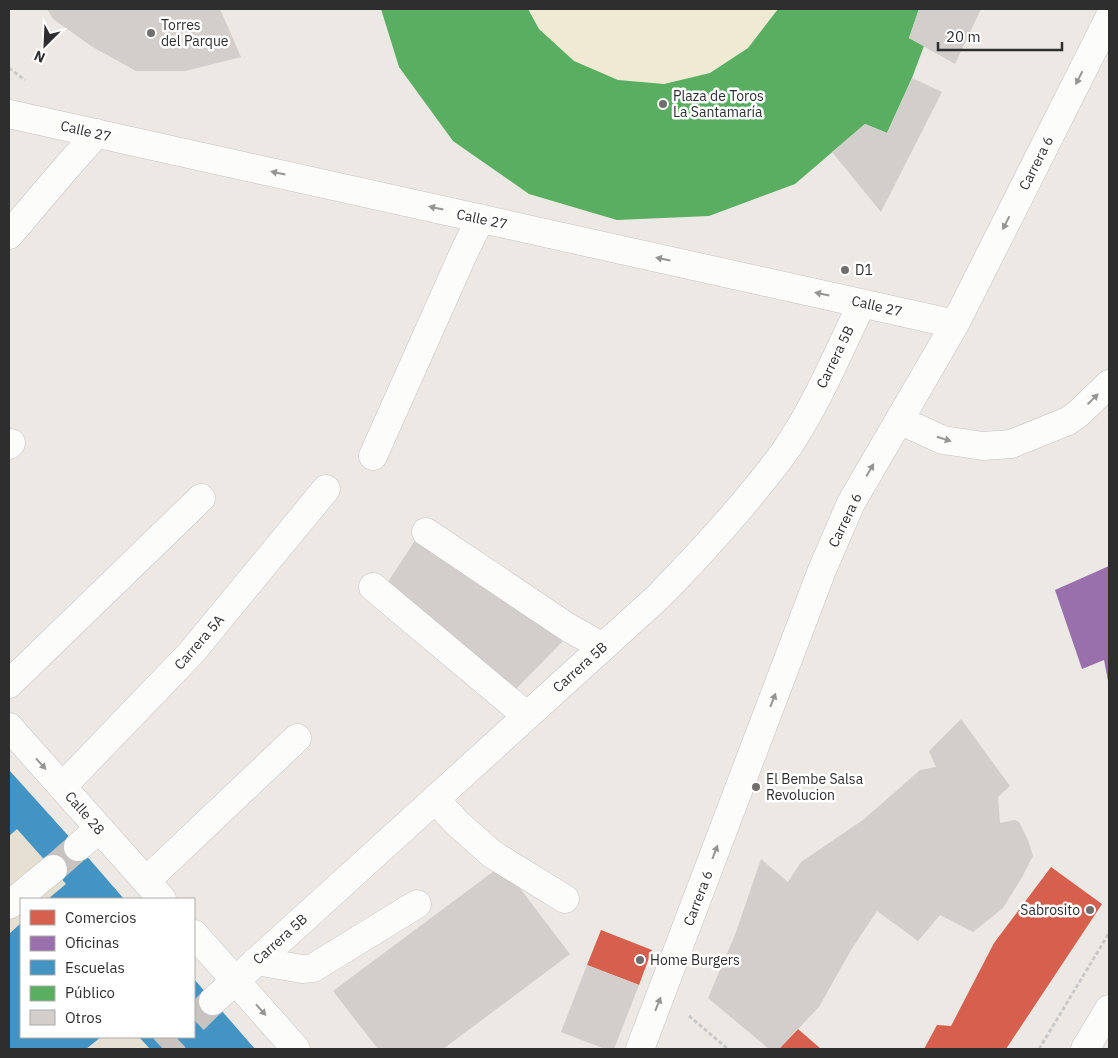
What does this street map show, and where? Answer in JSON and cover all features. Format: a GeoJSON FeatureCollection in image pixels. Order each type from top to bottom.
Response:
{"type":"FeatureCollection","features":[{"type":"Feature","properties":{"kind":"street","name":"Carrera 6"},"geometry":{"type":"LineString","coordinates":[[640,1049],[822,570],[851,503],[955,324],[1109,18]]}},
{"type":"Feature","properties":{"kind":"street","name":"Calle 27"},"geometry":{"type":"LineString","coordinates":[[9,114],[955,324]]}},
{"type":"Feature","properties":{"kind":"street"},"geometry":{"type":"LineString","coordinates":[[9,235],[97,134]]}},
{"type":"Feature","properties":{"kind":"street"},"geometry":{"type":"LineString","coordinates":[[373,456],[481,218]]}},
{"type":"Feature","properties":{"kind":"street","name":"Carrera 5B"},"geometry":{"type":"LineString","coordinates":[[213,1001],[658,597],[705,549],[783,453],[822,384],[862,303]]}},
{"type":"Feature","properties":{"kind":"street"},"geometry":{"type":"LineString","coordinates":[[899,420],[943,440],[983,446],[1011,444],[1068,421],[1109,384]]}},
{"type":"Feature","properties":{"kind":"street","name":"Carrera 5A"},"geometry":{"type":"LineString","coordinates":[[62,787],[191,653],[326,490]]}},
{"type":"Feature","properties":{"kind":"street"},"geometry":{"type":"LineString","coordinates":[[9,684],[201,498]]}},
{"type":"Feature","properties":{"kind":"street"},"geometry":{"type":"LineString","coordinates":[[426,532],[570,628],[602,647]]}},
{"type":"Feature","properties":{"kind":"street"},"geometry":{"type":"LineString","coordinates":[[373,587],[527,716]]}},
{"type":"Feature","properties":{"kind":"street","name":"Calle 28"},"geometry":{"type":"LineString","coordinates":[[9,727],[154,890]]}},
{"type":"Feature","properties":{"kind":"street"},"geometry":{"type":"LineString","coordinates":[[154,890],[297,738]]}},
{"type":"Feature","properties":{"kind":"street"},"geometry":{"type":"LineString","coordinates":[[435,799],[456,822],[492,854],[564,899]]}},
{"type":"Feature","properties":{"kind":"street"},"geometry":{"type":"LineString","coordinates":[[78,847],[99,829]]}},
{"type":"Feature","properties":{"kind":"street"},"geometry":{"type":"LineString","coordinates":[[9,905],[53,869]]}},
{"type":"Feature","properties":{"kind":"street"},"geometry":{"type":"LineString","coordinates":[[256,961],[302,969],[313,968],[417,904]]}},
{"type":"Feature","properties":{"kind":"street"},"geometry":{"type":"LineString","coordinates":[[195,935],[296,1049]]}},
{"type":"Feature","properties":{"kind":"street"},"geometry":{"type":"LineString","coordinates":[[1085,1049],[1109,1009]]}},
{"type":"Feature","properties":{"kind":"path"},"geometry":{"type":"LineString","coordinates":[[1039,1049],[1109,933]]}},
{"type":"Feature","properties":{"kind":"path"},"geometry":{"type":"LineString","coordinates":[[662,994],[728,1049]]}},
{"type":"Feature","properties":{"kind":"shaded area"},"geometry":{"type":"Polygon","coordinates":[[[9,770],[123,898],[20,898],[20,1038],[195,1038],[195,980],[255,1049],[9,1049],[9,770]]]}},
{"type":"Feature","properties":{"kind":"sand"},"geometry":{"type":"Polygon","coordinates":[[[528,9],[778,9],[748,48],[710,73],[664,84],[618,80],[574,61],[539,29],[528,9]]]}},
{"type":"Feature","properties":{"kind":"building: Comercios"},"geometry":{"type":"Polygon","coordinates":[[[1051,867],[1102,904],[1006,1049],[924,1049],[937,1025],[951,1026],[994,943],[1051,867]]]}},
{"type":"Feature","properties":{"kind":"building: Comercios"},"geometry":{"type":"Polygon","coordinates":[[[601,930],[652,950],[639,985],[587,965],[601,930]]]}},
{"type":"Feature","properties":{"kind":"building: Comercios"},"geometry":{"type":"Polygon","coordinates":[[[798,1029],[821,1049],[779,1049],[798,1029]]]}},
{"type":"Feature","properties":{"kind":"building: Oficinas"},"geometry":{"type":"Polygon","coordinates":[[[1109,566],[1108,681],[1104,660],[1082,669],[1055,590],[1109,566]]]}},
{"type":"Feature","properties":{"kind":"building: Escuelas"},"geometry":{"type":"Polygon","coordinates":[[[9,770],[123,898],[49,898],[66,884],[17,829],[9,836],[9,770]]]}},
{"type":"Feature","properties":{"kind":"building: Escuelas"},"geometry":{"type":"Polygon","coordinates":[[[20,924],[20,1038],[100,1038],[86,1049],[9,1049],[9,934],[20,924]]]}},
{"type":"Feature","properties":{"kind":"building: Escuelas"},"geometry":{"type":"Polygon","coordinates":[[[195,980],[255,1049],[150,1049],[140,1038],[195,1038],[195,980]]]}},
{"type":"Feature","properties":{"kind":"building: Público","name":"Plaza de Toros La Santamaría"},"geometry":{"type":"Polygon","coordinates":[[[381,9],[528,9],[539,29],[574,61],[618,80],[664,84],[710,73],[748,48],[778,9],[919,9],[909,38],[924,46],[887,133],[865,124],[795,184],[709,216],[617,220],[529,194],[453,141],[399,67],[381,9]]]}},
{"type":"Feature","properties":{"kind":"building: Otros","name":"Torres del Parque"},"geometry":{"type":"Polygon","coordinates":[[[47,9],[220,9],[241,57],[185,71],[136,71],[91,46],[53,19],[47,9]]]}},
{"type":"Feature","properties":{"kind":"building: Otros"},"geometry":{"type":"Polygon","coordinates":[[[919,9],[981,9],[955,64],[909,38],[919,9]]]}},
{"type":"Feature","properties":{"kind":"building: Otros"},"geometry":{"type":"Polygon","coordinates":[[[912,78],[942,92],[881,212],[832,152],[865,124],[887,133],[912,78]]]}},
{"type":"Feature","properties":{"kind":"building: Otros"},"geometry":{"type":"Polygon","coordinates":[[[416,539],[564,640],[512,693],[386,585],[416,539]]]}},
{"type":"Feature","properties":{"kind":"building: Otros"},"geometry":{"type":"Polygon","coordinates":[[[961,719],[1010,786],[998,797],[1000,823],[1014,820],[1019,822],[1033,856],[1021,879],[1003,908],[973,932],[940,915],[918,941],[877,911],[851,950],[819,1007],[779,1049],[769,1049],[708,998],[735,935],[761,859],[788,882],[801,862],[863,820],[920,770],[936,767],[929,751],[961,719]]]}},
{"type":"Feature","properties":{"kind":"building: Otros"},"geometry":{"type":"Polygon","coordinates":[[[502,865],[570,954],[443,1049],[378,1049],[333,991],[502,865]]]}},
{"type":"Feature","properties":{"kind":"building: Otros"},"geometry":{"type":"Polygon","coordinates":[[[587,965],[639,985],[614,1049],[605,1049],[561,1032],[587,965]]]}},
{"type":"Feature","properties":{"kind":"tunnel"},"geometry":{"type":"LineString","coordinates":[[53,869],[78,847]]}},
{"type":"Feature","properties":{"kind":"tunnel"},"geometry":{"type":"LineString","coordinates":[[195,1019],[213,1001]]}},
{"type":"Feature","properties":{"kind":"tunnel"},"geometry":{"type":"LineString","coordinates":[[163,1049],[175,1038]]}},
{"type":"Feature","properties":{"kind":"place","name":"Torres del Parque"},"geometry":{"type":"Point","coordinates":[151,33]}},
{"type":"Feature","properties":{"kind":"place","name":"Plaza de Toros La Santamaría"},"geometry":{"type":"Point","coordinates":[663,104]}},
{"type":"Feature","properties":{"kind":"place","name":"D1"},"geometry":{"type":"Point","coordinates":[845,270]}},
{"type":"Feature","properties":{"kind":"place","name":"El Bembe Salsa Revolucion"},"geometry":{"type":"Point","coordinates":[756,787]}},
{"type":"Feature","properties":{"kind":"place","name":"Sabrosito"},"geometry":{"type":"Point","coordinates":[1090,910]}},
{"type":"Feature","properties":{"kind":"place","name":"Home Burgers"},"geometry":{"type":"Point","coordinates":[640,960]}}]}
